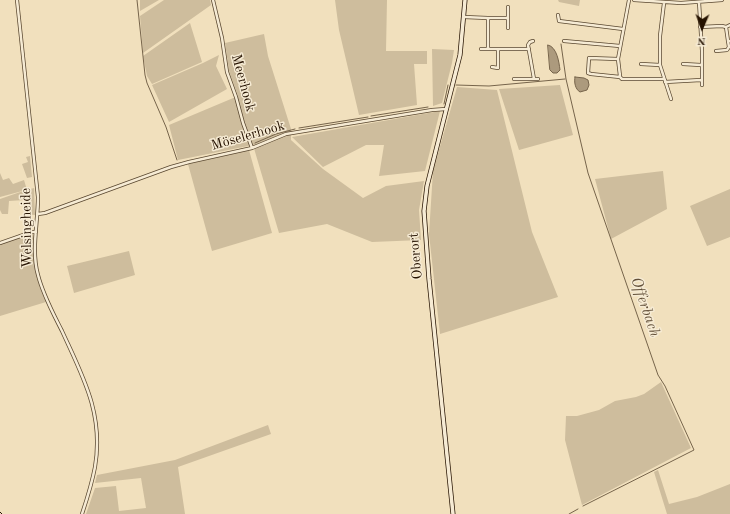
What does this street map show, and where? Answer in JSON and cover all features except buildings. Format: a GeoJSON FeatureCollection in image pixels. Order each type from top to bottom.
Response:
{"type":"FeatureCollection","features":[{"type":"Feature","properties":{"kind":"main road","name":"Oberort"},"geometry":{"type":"LineString","coordinates":[[453,514],[424,222],[427,186],[460,55],[465,0]]}},
{"type":"Feature","properties":{"kind":"street","name":"Welsingheide"},"geometry":{"type":"LineString","coordinates":[[17,0],[37,186],[38,214],[35,261],[38,276],[46,299],[86,383],[95,418],[98,441],[95,466],[82,514]]}},
{"type":"Feature","properties":{"kind":"street","name":"Meerhook"},"geometry":{"type":"LineString","coordinates":[[213,0],[222,38],[227,72],[252,148]]}},
{"type":"Feature","properties":{"kind":"street"},"geometry":{"type":"LineString","coordinates":[[620,76],[618,59],[629,0]]}},
{"type":"Feature","properties":{"kind":"street"},"geometry":{"type":"LineString","coordinates":[[634,0],[664,3],[722,0]]}},
{"type":"Feature","properties":{"kind":"street"},"geometry":{"type":"LineString","coordinates":[[699,2],[702,51],[702,85]]}},
{"type":"Feature","properties":{"kind":"street"},"geometry":{"type":"LineString","coordinates":[[664,3],[660,36],[660,65],[671,99]]}},
{"type":"Feature","properties":{"kind":"street"},"geometry":{"type":"LineString","coordinates":[[508,7],[508,28]]}},
{"type":"Feature","properties":{"kind":"street"},"geometry":{"type":"LineString","coordinates":[[558,15],[559,21],[623,29]]}},
{"type":"Feature","properties":{"kind":"street"},"geometry":{"type":"LineString","coordinates":[[464,17],[508,18]]}},
{"type":"Feature","properties":{"kind":"street"},"geometry":{"type":"LineString","coordinates":[[488,18],[488,49]]}},
{"type":"Feature","properties":{"kind":"street"},"geometry":{"type":"LineString","coordinates":[[700,27],[726,27],[730,25]]}},
{"type":"Feature","properties":{"kind":"street"},"geometry":{"type":"LineString","coordinates":[[716,51],[727,50],[729,47],[726,27]]}},
{"type":"Feature","properties":{"kind":"street"},"geometry":{"type":"LineString","coordinates":[[564,41],[620,46]]}},
{"type":"Feature","properties":{"kind":"street"},"geometry":{"type":"LineString","coordinates":[[533,42],[529,43],[529,49],[534,79]]}},
{"type":"Feature","properties":{"kind":"street"},"geometry":{"type":"LineString","coordinates":[[481,49],[529,49]]}},
{"type":"Feature","properties":{"kind":"street"},"geometry":{"type":"LineString","coordinates":[[492,68],[498,68],[498,49]]}},
{"type":"Feature","properties":{"kind":"street"},"geometry":{"type":"LineString","coordinates":[[618,59],[589,58],[588,74],[620,76],[622,79],[701,80]]}},
{"type":"Feature","properties":{"kind":"street"},"geometry":{"type":"LineString","coordinates":[[641,64],[660,65]]}},
{"type":"Feature","properties":{"kind":"street"},"geometry":{"type":"LineString","coordinates":[[683,64],[701,65]]}},
{"type":"Feature","properties":{"kind":"street"},"geometry":{"type":"LineString","coordinates":[[514,79],[538,79]]}},
{"type":"Feature","properties":{"kind":"street","name":"Möselerhook"},"geometry":{"type":"LineString","coordinates":[[38,214],[45,213],[189,162],[252,148],[286,134],[446,109]]}},
{"type":"Feature","properties":{"kind":"street"},"geometry":{"type":"LineString","coordinates":[[0,243],[36,232]]}},
{"type":"Feature","properties":{"kind":"shaded area"},"geometry":{"type":"Polygon","coordinates":[[[140,0],[159,0],[140,11],[140,0]]]}},
{"type":"Feature","properties":{"kind":"shaded area"},"geometry":{"type":"Polygon","coordinates":[[[164,0],[210,0],[211,5],[143,53],[140,16],[164,0]]]}},
{"type":"Feature","properties":{"kind":"shaded area"},"geometry":{"type":"Polygon","coordinates":[[[335,0],[387,0],[386,51],[427,51],[427,64],[414,64],[417,105],[359,115],[339,30],[335,0]]]}},
{"type":"Feature","properties":{"kind":"shaded area"},"geometry":{"type":"Polygon","coordinates":[[[558,0],[580,0],[579,6],[559,2],[558,0]]]}},
{"type":"Feature","properties":{"kind":"shaded area"},"geometry":{"type":"Polygon","coordinates":[[[190,23],[202,62],[152,84],[147,76],[143,56],[190,23]]]}},
{"type":"Feature","properties":{"kind":"shaded area"},"geometry":{"type":"Polygon","coordinates":[[[264,34],[268,56],[291,129],[291,140],[323,169],[363,198],[386,186],[424,181],[419,210],[421,240],[372,242],[327,224],[279,233],[253,145],[178,160],[169,125],[238,96],[229,71],[225,43],[264,34]]]}},
{"type":"Feature","properties":{"kind":"shaded area"},"geometry":{"type":"Polygon","coordinates":[[[548,45],[554,49],[557,55],[560,70],[557,73],[553,73],[550,70],[548,45]]]}},
{"type":"Feature","properties":{"kind":"shaded area"},"geometry":{"type":"Polygon","coordinates":[[[432,49],[454,50],[442,103],[433,106],[432,49]]]}},
{"type":"Feature","properties":{"kind":"shaded area"},"geometry":{"type":"Polygon","coordinates":[[[219,55],[216,66],[227,89],[169,122],[152,85],[219,55]]]}},
{"type":"Feature","properties":{"kind":"shaded area"},"geometry":{"type":"Polygon","coordinates":[[[575,77],[588,80],[589,85],[587,90],[580,92],[578,91],[575,85],[575,77]]]}},
{"type":"Feature","properties":{"kind":"shaded area"},"geometry":{"type":"Polygon","coordinates":[[[560,85],[573,135],[519,150],[499,89],[560,85]]]}},
{"type":"Feature","properties":{"kind":"shaded area"},"geometry":{"type":"Polygon","coordinates":[[[457,87],[497,90],[532,232],[558,297],[440,334],[429,234],[433,171],[457,87]]]}},
{"type":"Feature","properties":{"kind":"shaded area"},"geometry":{"type":"Polygon","coordinates":[[[440,111],[425,171],[379,176],[384,145],[366,145],[323,167],[292,137],[440,111]]]}},
{"type":"Feature","properties":{"kind":"shaded area"},"geometry":{"type":"Polygon","coordinates":[[[249,150],[272,233],[212,251],[188,164],[249,150]]]}},
{"type":"Feature","properties":{"kind":"shaded area"},"geometry":{"type":"Polygon","coordinates":[[[30,156],[32,177],[27,178],[22,164],[28,162],[26,157],[30,156]]]}},
{"type":"Feature","properties":{"kind":"shaded area"},"geometry":{"type":"Polygon","coordinates":[[[663,171],[667,209],[611,239],[595,179],[663,171]]]}},
{"type":"Feature","properties":{"kind":"shaded area"},"geometry":{"type":"Polygon","coordinates":[[[0,173],[3,180],[9,178],[13,184],[24,180],[27,190],[34,188],[35,215],[24,214],[24,200],[9,201],[8,214],[2,214],[0,210],[0,199],[26,190],[0,197],[0,173]]]}},
{"type":"Feature","properties":{"kind":"shaded area"},"geometry":{"type":"Polygon","coordinates":[[[730,189],[730,237],[707,246],[690,206],[730,189]]]}},
{"type":"Feature","properties":{"kind":"shaded area"},"geometry":{"type":"Polygon","coordinates":[[[33,234],[34,254],[39,286],[46,302],[0,316],[0,244],[33,234]]]}},
{"type":"Feature","properties":{"kind":"shaded area"},"geometry":{"type":"Polygon","coordinates":[[[129,251],[135,275],[74,293],[67,266],[129,251]]]}},
{"type":"Feature","properties":{"kind":"shaded area"},"geometry":{"type":"Polygon","coordinates":[[[661,382],[691,448],[582,505],[565,440],[566,416],[577,416],[599,410],[615,401],[636,397],[644,394],[661,382]]]}},
{"type":"Feature","properties":{"kind":"shaded area"},"geometry":{"type":"Polygon","coordinates":[[[268,425],[271,434],[178,467],[185,514],[86,514],[95,488],[116,486],[119,511],[146,508],[141,478],[95,483],[97,475],[175,460],[268,425]]]}},
{"type":"Feature","properties":{"kind":"shaded area"},"geometry":{"type":"Polygon","coordinates":[[[658,470],[669,504],[697,497],[730,484],[730,514],[667,514],[654,472],[658,470]]]}},
{"type":"Feature","properties":{"kind":"waterway"},"geometry":{"type":"LineString","coordinates":[[137,0],[145,75],[166,127],[177,160]]}},
{"type":"Feature","properties":{"kind":"waterway","name":"Offerbach"},"geometry":{"type":"LineString","coordinates":[[561,44],[566,79],[588,173],[658,375],[665,386],[694,450],[583,506]]}},
{"type":"Feature","properties":{"kind":"waterway"},"geometry":{"type":"LineString","coordinates":[[456,85],[489,86],[565,79]]}},
{"type":"Feature","properties":{"kind":"waterway"},"geometry":{"type":"LineString","coordinates":[[444,104],[448,85]]}},
{"type":"Feature","properties":{"kind":"waterway"},"geometry":{"type":"LineString","coordinates":[[371,116],[428,107]]}},
{"type":"Feature","properties":{"kind":"waterway"},"geometry":{"type":"LineString","coordinates":[[299,128],[368,117]]}},
{"type":"Feature","properties":{"kind":"waterway"},"geometry":{"type":"LineString","coordinates":[[255,143],[276,134],[295,129]]}},
{"type":"Feature","properties":{"kind":"waterway","name":"Offerbach"},"geometry":{"type":"LineString","coordinates":[[569,514],[578,509]]}}]}
